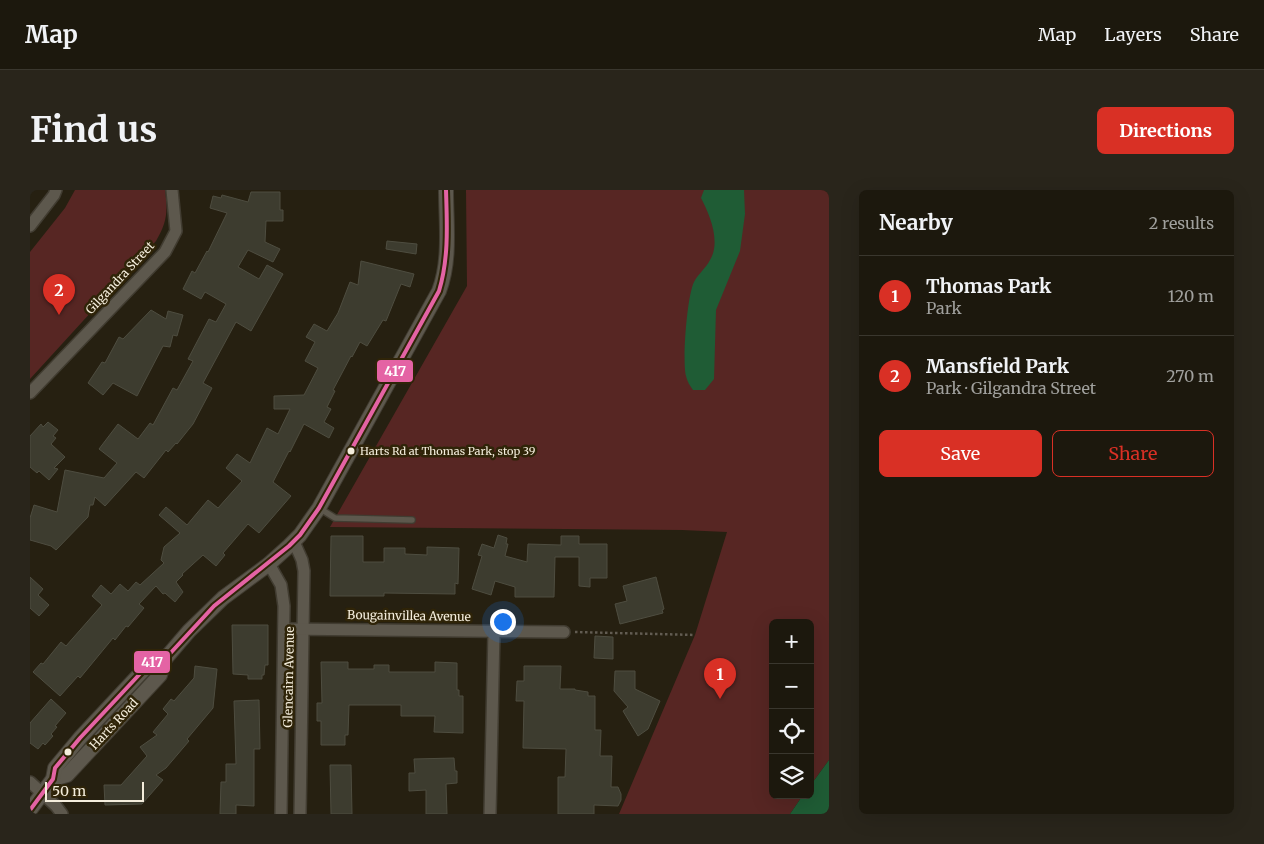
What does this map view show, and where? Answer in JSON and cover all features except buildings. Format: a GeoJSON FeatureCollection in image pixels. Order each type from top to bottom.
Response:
{"type":"FeatureCollection","features":[{"type":"Feature","properties":{"kind":"street"},"geometry":{"type":"LineString","coordinates":[[30,226],[56,190]]}},
{"type":"Feature","properties":{"kind":"street","name":"Gilgandra Street"},"geometry":{"type":"LineString","coordinates":[[30,392],[165,252],[176,231],[172,190]]}},
{"type":"Feature","properties":{"kind":"street","name":"Harts Road"},"geometry":{"type":"LineString","coordinates":[[30,810],[53,778],[55,768],[144,669],[151,662],[165,659],[210,610],[294,542],[319,508],[439,291],[444,276],[446,254],[446,190]]}},
{"type":"Feature","properties":{"kind":"street","name":"Glencairn Avenue"},"geometry":{"type":"LineString","coordinates":[[294,542],[304,565],[300,814]]}},
{"type":"Feature","properties":{"kind":"street","name":"Glencairn Avenue"},"geometry":{"type":"LineString","coordinates":[[269,564],[282,588],[284,602],[282,814]]}},
{"type":"Feature","properties":{"kind":"street","name":"Bougainvillea Avenue"},"geometry":{"type":"LineString","coordinates":[[284,629],[564,632]]}},
{"type":"Feature","properties":{"kind":"street"},"geometry":{"type":"LineString","coordinates":[[490,814],[494,631]]}},
{"type":"Feature","properties":{"kind":"street"},"geometry":{"type":"LineString","coordinates":[[30,782],[62,814]]}},
{"type":"Feature","properties":{"kind":"lane"},"geometry":{"type":"LineString","coordinates":[[319,508],[335,518],[412,520]]}},
{"type":"Feature","properties":{"kind":"path"},"geometry":{"type":"LineString","coordinates":[[578,632],[695,635]]}},
{"type":"Feature","properties":{"kind":"shaded area"},"geometry":{"type":"Polygon","coordinates":[[[75,190],[165,190],[166,211],[164,222],[156,241],[30,379],[30,252],[65,208],[75,190]]]}},
{"type":"Feature","properties":{"kind":"shaded area"},"geometry":{"type":"Polygon","coordinates":[[[466,190],[829,190],[829,760],[814,781],[814,619],[769,619],[769,799],[800,799],[790,814],[619,814],[695,635],[727,532],[330,527],[467,286],[466,190]]]}},
{"type":"Feature","properties":{"kind":"shaded area"},"geometry":{"type":"Polygon","coordinates":[[[704,190],[744,190],[745,214],[740,251],[716,310],[714,379],[705,390],[693,390],[687,380],[685,368],[689,300],[694,282],[710,260],[714,245],[711,220],[701,198],[704,190]]]}},
{"type":"Feature","properties":{"kind":"shaded area"},"geometry":{"type":"Polygon","coordinates":[[[829,760],[829,814],[790,814],[800,799],[814,799],[814,781],[829,760]]]}},
{"type":"Feature","properties":{"kind":"transit line","name":"417"},"geometry":{"type":"LineString","coordinates":[[30,810],[53,779],[55,768],[80,738],[151,662],[165,659],[214,606],[289,546],[300,535],[319,508],[439,291],[446,254],[446,190]]}},
{"type":"Feature","properties":{"kind":"place","name":"Mansfield Park"},"geometry":{"type":"Point","coordinates":[59,315]}},
{"type":"Feature","properties":{"kind":"place","name":"Harts Rd at Thomas Park, stop 39"},"geometry":{"type":"Point","coordinates":[351,451]}},
{"type":"Feature","properties":{"kind":"place","name":"Thomas Park"},"geometry":{"type":"Point","coordinates":[720,699]}}]}
